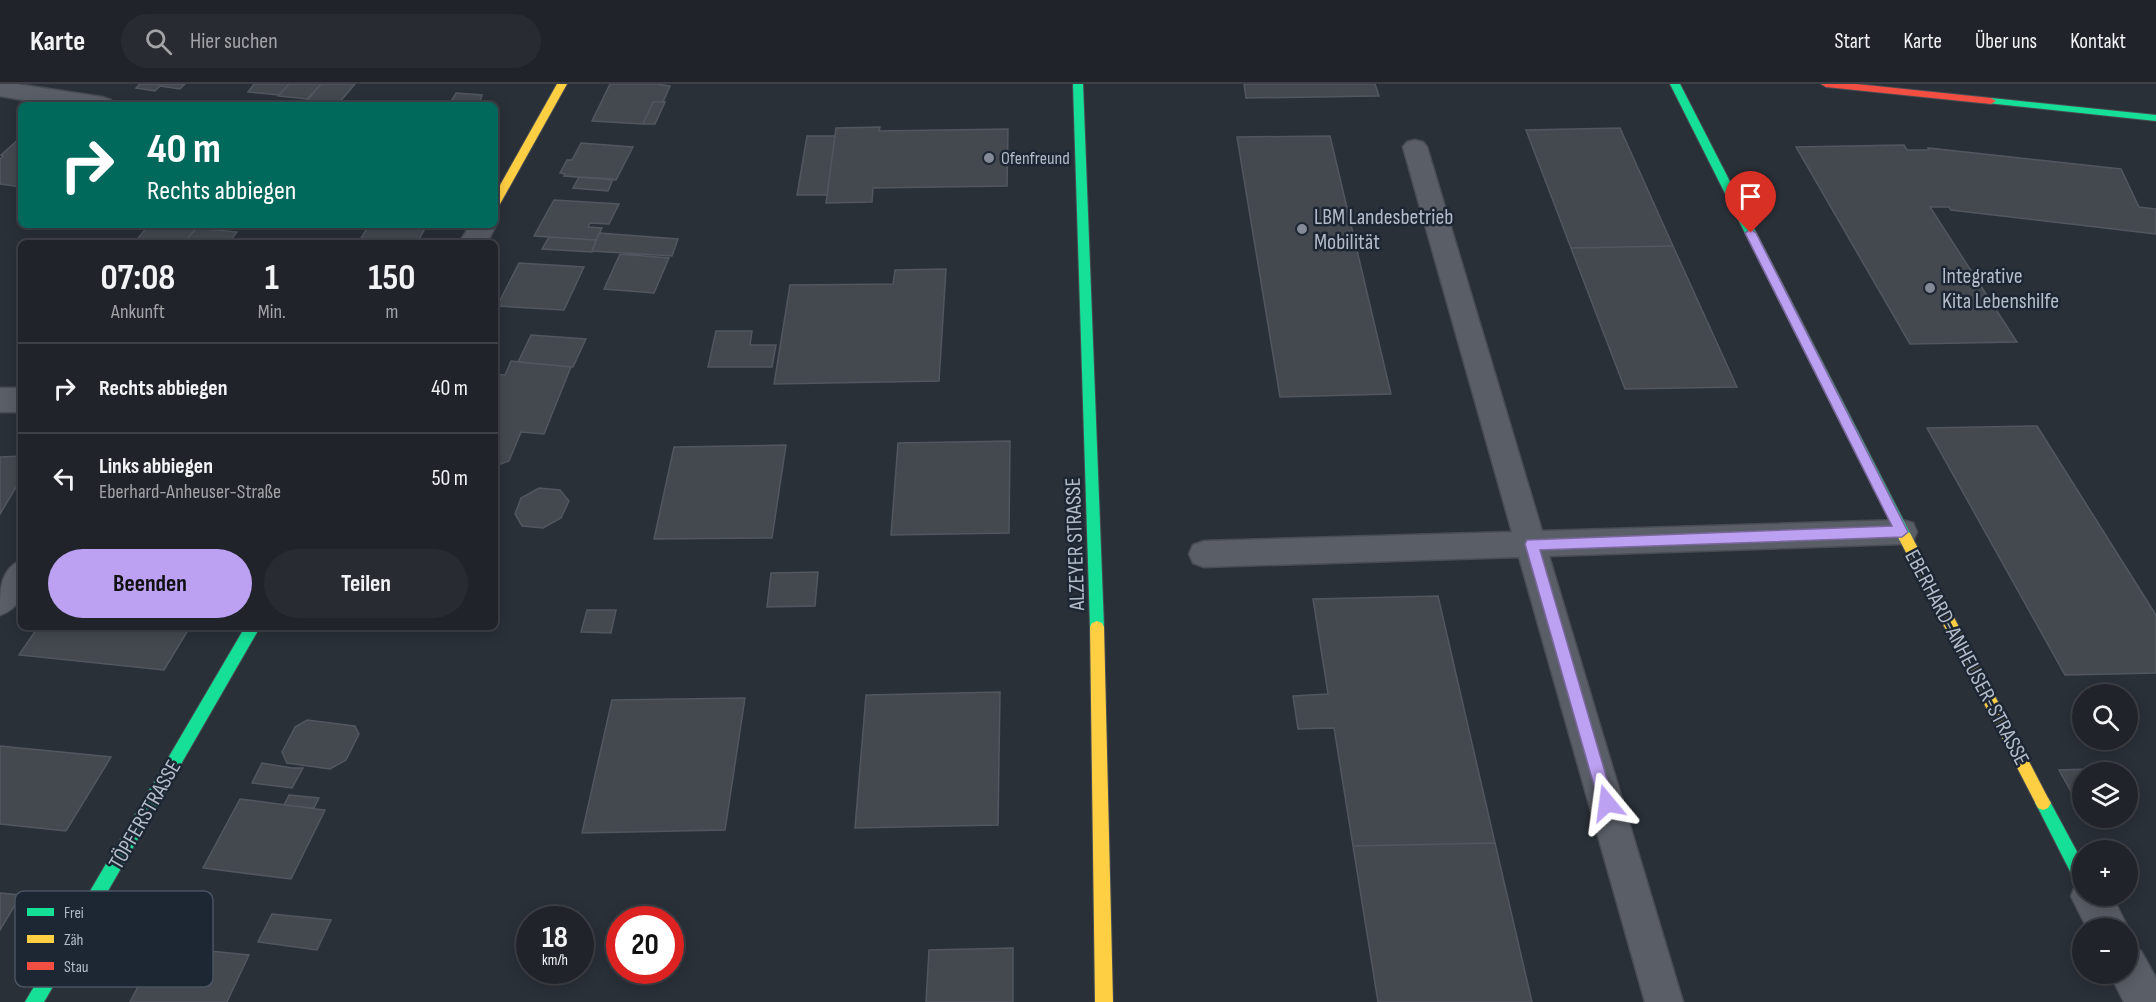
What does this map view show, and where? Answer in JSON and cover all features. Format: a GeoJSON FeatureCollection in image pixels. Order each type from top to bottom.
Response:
{"type":"FeatureCollection","features":[{"type":"Feature","properties":{"kind":"street"},"geometry":{"type":"LineString","coordinates":[[498,199],[562,84]]}},
{"type":"Feature","properties":{"kind":"street","name":"ALZEYER STRASSE"},"geometry":{"type":"LineString","coordinates":[[1078,84],[1096,560],[1104,1002]]}},
{"type":"Feature","properties":{"kind":"street","name":"EBERHARD-ANHEUSER-STRASSE"},"geometry":{"type":"LineString","coordinates":[[1676,84],[1902,532],[2072,858]]}},
{"type":"Feature","properties":{"kind":"street"},"geometry":{"type":"LineString","coordinates":[[1826,84],[2156,118]]}},
{"type":"Feature","properties":{"kind":"street"},"geometry":{"type":"LineString","coordinates":[[0,89],[83,102]]}},
{"type":"Feature","properties":{"kind":"street"},"geometry":{"type":"LineString","coordinates":[[0,400],[18,400]]}},
{"type":"Feature","properties":{"kind":"street"},"geometry":{"type":"LineString","coordinates":[[0,600],[18,578]]}},
{"type":"Feature","properties":{"kind":"street","name":"TÖPFERSTRASSE"},"geometry":{"type":"LineString","coordinates":[[99,891],[252,630]]}},
{"type":"Feature","properties":{"kind":"street"},"geometry":{"type":"LineString","coordinates":[[2137,984],[2146,1002]]}},
{"type":"Feature","properties":{"kind":"street","name":"TÖPFERSTRASSE"},"geometry":{"type":"LineString","coordinates":[[34,1002],[43,987]]}},
{"type":"Feature","properties":{"kind":"lane"},"geometry":{"type":"LineString","coordinates":[[1415,147],[1664,1002]]}},
{"type":"Feature","properties":{"kind":"lane"},"geometry":{"type":"LineString","coordinates":[[1204,554],[1902,532]]}},
{"type":"Feature","properties":{"kind":"building"},"geometry":{"type":"Polygon","coordinates":[[[140,84],[185,84],[180,89],[160,86],[155,91],[136,88],[140,84]]]}},
{"type":"Feature","properties":{"kind":"building"},"geometry":{"type":"Polygon","coordinates":[[[254,84],[289,84],[279,95],[248,92],[254,84]]]}},
{"type":"Feature","properties":{"kind":"building"},"geometry":{"type":"Polygon","coordinates":[[[289,84],[321,84],[307,99],[278,96],[289,84]]]}},
{"type":"Feature","properties":{"kind":"building"},"geometry":{"type":"Polygon","coordinates":[[[321,84],[355,84],[340,102],[307,101],[321,84]]]}},
{"type":"Feature","properties":{"kind":"building"},"geometry":{"type":"Polygon","coordinates":[[[610,84],[670,86],[663,102],[653,102],[643,124],[592,121],[610,84]]]}},
{"type":"Feature","properties":{"kind":"building"},"geometry":{"type":"Polygon","coordinates":[[[1244,84],[1375,84],[1379,96],[1246,98],[1244,84]]]}},
{"type":"Feature","properties":{"kind":"building"},"geometry":{"type":"Polygon","coordinates":[[[456,93],[482,95],[480,102],[451,102],[456,93]]]}},
{"type":"Feature","properties":{"kind":"building"},"geometry":{"type":"Polygon","coordinates":[[[653,102],[665,102],[655,124],[643,124],[653,102]]]}},
{"type":"Feature","properties":{"kind":"building"},"geometry":{"type":"Polygon","coordinates":[[[880,127],[879,131],[1008,129],[1007,186],[873,188],[872,202],[826,203],[836,128],[880,127]]]}},
{"type":"Feature","properties":{"kind":"building"},"geometry":{"type":"Polygon","coordinates":[[[1620,128],[1673,246],[1571,248],[1526,130],[1620,128]]]}},
{"type":"Feature","properties":{"kind":"building"},"geometry":{"type":"Polygon","coordinates":[[[807,136],[835,136],[827,195],[797,195],[807,136]]]}},
{"type":"Feature","properties":{"kind":"building","name":"LBM Landesbetrieb Mobilität"},"geometry":{"type":"Polygon","coordinates":[[[1330,136],[1391,394],[1280,397],[1237,137],[1330,136]]]}},
{"type":"Feature","properties":{"kind":"building"},"geometry":{"type":"Polygon","coordinates":[[[18,140],[18,187],[0,184],[0,159],[3,156],[1,155],[18,140]]]}},
{"type":"Feature","properties":{"kind":"building"},"geometry":{"type":"Polygon","coordinates":[[[581,143],[633,147],[616,180],[564,176],[565,174],[560,173],[567,160],[572,160],[581,143]]]}},
{"type":"Feature","properties":{"kind":"building","name":"Integrative Kita Lebenshilfe"},"geometry":{"type":"Polygon","coordinates":[[[1904,145],[1907,150],[1929,150],[1928,148],[2121,169],[2139,207],[2156,209],[2156,234],[1951,210],[1949,207],[1930,207],[2017,342],[1910,344],[1796,147],[1904,145]]]}},
{"type":"Feature","properties":{"kind":"building"},"geometry":{"type":"Polygon","coordinates":[[[579,177],[613,179],[608,191],[573,188],[579,177]]]}},
{"type":"Feature","properties":{"kind":"building"},"geometry":{"type":"Polygon","coordinates":[[[554,200],[619,204],[609,224],[590,223],[588,227],[602,228],[596,240],[534,236],[554,200]]]}},
{"type":"Feature","properties":{"kind":"building"},"geometry":{"type":"Polygon","coordinates":[[[146,228],[196,228],[186,240],[136,240],[146,228]]]}},
{"type":"Feature","properties":{"kind":"building"},"geometry":{"type":"Polygon","coordinates":[[[196,228],[237,232],[230,240],[186,240],[196,228]]]}},
{"type":"Feature","properties":{"kind":"building"},"geometry":{"type":"Polygon","coordinates":[[[367,228],[425,228],[419,240],[360,240],[367,228]]]}},
{"type":"Feature","properties":{"kind":"building"},"geometry":{"type":"Polygon","coordinates":[[[599,233],[678,239],[672,256],[592,251],[599,233]]]}},
{"type":"Feature","properties":{"kind":"building"},"geometry":{"type":"Polygon","coordinates":[[[549,237],[596,240],[592,252],[542,249],[549,237]]]}},
{"type":"Feature","properties":{"kind":"building"},"geometry":{"type":"Polygon","coordinates":[[[1673,246],[1737,387],[1625,389],[1571,248],[1673,246]]]}},
{"type":"Feature","properties":{"kind":"building"},"geometry":{"type":"Polygon","coordinates":[[[620,254],[669,258],[654,293],[604,289],[620,254]]]}},
{"type":"Feature","properties":{"kind":"building"},"geometry":{"type":"Polygon","coordinates":[[[519,263],[584,267],[564,310],[498,306],[519,263]]]}},
{"type":"Feature","properties":{"kind":"building"},"geometry":{"type":"Polygon","coordinates":[[[946,269],[939,381],[774,384],[790,285],[893,284],[895,270],[946,269]]]}},
{"type":"Feature","properties":{"kind":"building"},"geometry":{"type":"Polygon","coordinates":[[[716,331],[752,331],[750,345],[776,345],[772,367],[708,367],[716,331]]]}},
{"type":"Feature","properties":{"kind":"building"},"geometry":{"type":"Polygon","coordinates":[[[531,335],[586,339],[573,367],[518,362],[531,335]]]}},
{"type":"Feature","properties":{"kind":"building"},"geometry":{"type":"Polygon","coordinates":[[[511,361],[571,367],[544,434],[521,432],[509,461],[498,465],[498,374],[505,375],[511,361]]]}},
{"type":"Feature","properties":{"kind":"building"},"geometry":{"type":"Polygon","coordinates":[[[2037,426],[2156,615],[2156,673],[2065,675],[1927,428],[2037,426]]]}},
{"type":"Feature","properties":{"kind":"building"},"geometry":{"type":"Polygon","coordinates":[[[1010,441],[1009,533],[891,535],[898,443],[1010,441]]]}},
{"type":"Feature","properties":{"kind":"building"},"geometry":{"type":"Polygon","coordinates":[[[786,445],[772,538],[654,539],[674,447],[786,445]]]}},
{"type":"Feature","properties":{"kind":"building"},"geometry":{"type":"Polygon","coordinates":[[[18,456],[18,484],[0,514],[0,457],[18,456]]]}},
{"type":"Feature","properties":{"kind":"building"},"geometry":{"type":"Polygon","coordinates":[[[539,488],[560,490],[569,501],[561,518],[543,528],[522,526],[515,514],[521,498],[539,488]]]}},
{"type":"Feature","properties":{"kind":"building"},"geometry":{"type":"Polygon","coordinates":[[[818,572],[815,606],[767,607],[771,573],[818,572]]]}},
{"type":"Feature","properties":{"kind":"building"},"geometry":{"type":"Polygon","coordinates":[[[1438,596],[1495,843],[1353,846],[1334,728],[1298,729],[1293,696],[1328,694],[1313,599],[1438,596]]]}},
{"type":"Feature","properties":{"kind":"building"},"geometry":{"type":"Polygon","coordinates":[[[587,610],[616,610],[611,633],[581,632],[587,610]]]}},
{"type":"Feature","properties":{"kind":"building"},"geometry":{"type":"Polygon","coordinates":[[[36,630],[188,630],[164,670],[19,655],[36,630]]]}},
{"type":"Feature","properties":{"kind":"building"},"geometry":{"type":"Polygon","coordinates":[[[1000,692],[998,825],[855,828],[866,695],[1000,692]]]}},
{"type":"Feature","properties":{"kind":"building"},"geometry":{"type":"Polygon","coordinates":[[[745,698],[725,830],[582,833],[612,700],[745,698]]]}},
{"type":"Feature","properties":{"kind":"building"},"geometry":{"type":"Polygon","coordinates":[[[307,720],[355,726],[359,734],[346,760],[330,769],[287,763],[282,752],[295,727],[307,720]]]}},
{"type":"Feature","properties":{"kind":"building"},"geometry":{"type":"Polygon","coordinates":[[[0,746],[111,757],[66,831],[0,824],[0,746]]]}},
{"type":"Feature","properties":{"kind":"building"},"geometry":{"type":"Polygon","coordinates":[[[262,763],[303,768],[292,788],[252,783],[262,763]]]}},
{"type":"Feature","properties":{"kind":"building"},"geometry":{"type":"Polygon","coordinates":[[[2059,770],[2072,770],[2072,793],[2059,770]]]}},
{"type":"Feature","properties":{"kind":"building"},"geometry":{"type":"Polygon","coordinates":[[[289,795],[319,798],[314,808],[284,805],[289,795]]]}},
{"type":"Feature","properties":{"kind":"building"},"geometry":{"type":"Polygon","coordinates":[[[240,799],[325,810],[291,879],[203,868],[240,799]]]}},
{"type":"Feature","properties":{"kind":"building"},"geometry":{"type":"Polygon","coordinates":[[[1495,843],[1532,1002],[1378,1002],[1353,846],[1495,843]]]}},
{"type":"Feature","properties":{"kind":"building"},"geometry":{"type":"Polygon","coordinates":[[[0,893],[15,894],[15,905],[0,930],[0,893]]]}},
{"type":"Feature","properties":{"kind":"building"},"geometry":{"type":"Polygon","coordinates":[[[272,914],[331,920],[317,950],[258,942],[272,914]]]}},
{"type":"Feature","properties":{"kind":"building"},"geometry":{"type":"Polygon","coordinates":[[[1013,948],[1013,1002],[926,1002],[929,950],[1013,948]]]}},
{"type":"Feature","properties":{"kind":"building"},"geometry":{"type":"Polygon","coordinates":[[[213,951],[249,955],[227,1002],[130,1002],[138,987],[213,987],[213,951]]]}},
{"type":"Feature","properties":{"kind":"traffic: fast"},"geometry":{"type":"LineString","coordinates":[[1078,84],[1097,627]]}},
{"type":"Feature","properties":{"kind":"traffic: fast"},"geometry":{"type":"LineString","coordinates":[[1675,84],[1905,537]]}},
{"type":"Feature","properties":{"kind":"traffic: fast"},"geometry":{"type":"LineString","coordinates":[[1991,101],[2156,118]]}},
{"type":"Feature","properties":{"kind":"traffic: fast"},"geometry":{"type":"LineString","coordinates":[[99,891],[251,630]]}},
{"type":"Feature","properties":{"kind":"traffic: fast"},"geometry":{"type":"LineString","coordinates":[[2043,803],[2072,858]]}},
{"type":"Feature","properties":{"kind":"traffic: fast"},"geometry":{"type":"LineString","coordinates":[[34,1002],[43,987]]}},
{"type":"Feature","properties":{"kind":"traffic: slow"},"geometry":{"type":"LineString","coordinates":[[498,199],[562,84]]}},
{"type":"Feature","properties":{"kind":"traffic: slow"},"geometry":{"type":"LineString","coordinates":[[1905,537],[2043,803]]}},
{"type":"Feature","properties":{"kind":"traffic: slow"},"geometry":{"type":"LineString","coordinates":[[1097,627],[1104,1002]]}},
{"type":"Feature","properties":{"kind":"traffic: jam"},"geometry":{"type":"LineString","coordinates":[[1826,84],[1991,101]]}},
{"type":"Feature","properties":{"kind":"place","name":"Ofenfreund"},"geometry":{"type":"Point","coordinates":[989,158]}},
{"type":"Feature","properties":{"kind":"place","name":"LBM Landesbetrieb Mobilität"},"geometry":{"type":"Point","coordinates":[1302,229]}},
{"type":"Feature","properties":{"kind":"place","name":"Integrative Kita Lebenshilfe"},"geometry":{"type":"Point","coordinates":[1930,288]}},
{"type":"Feature","properties":{"kind":"route"},"geometry":{"type":"LineString","coordinates":[[1607,803],[1532,544],[1902,532],[1751,233]]}}]}
